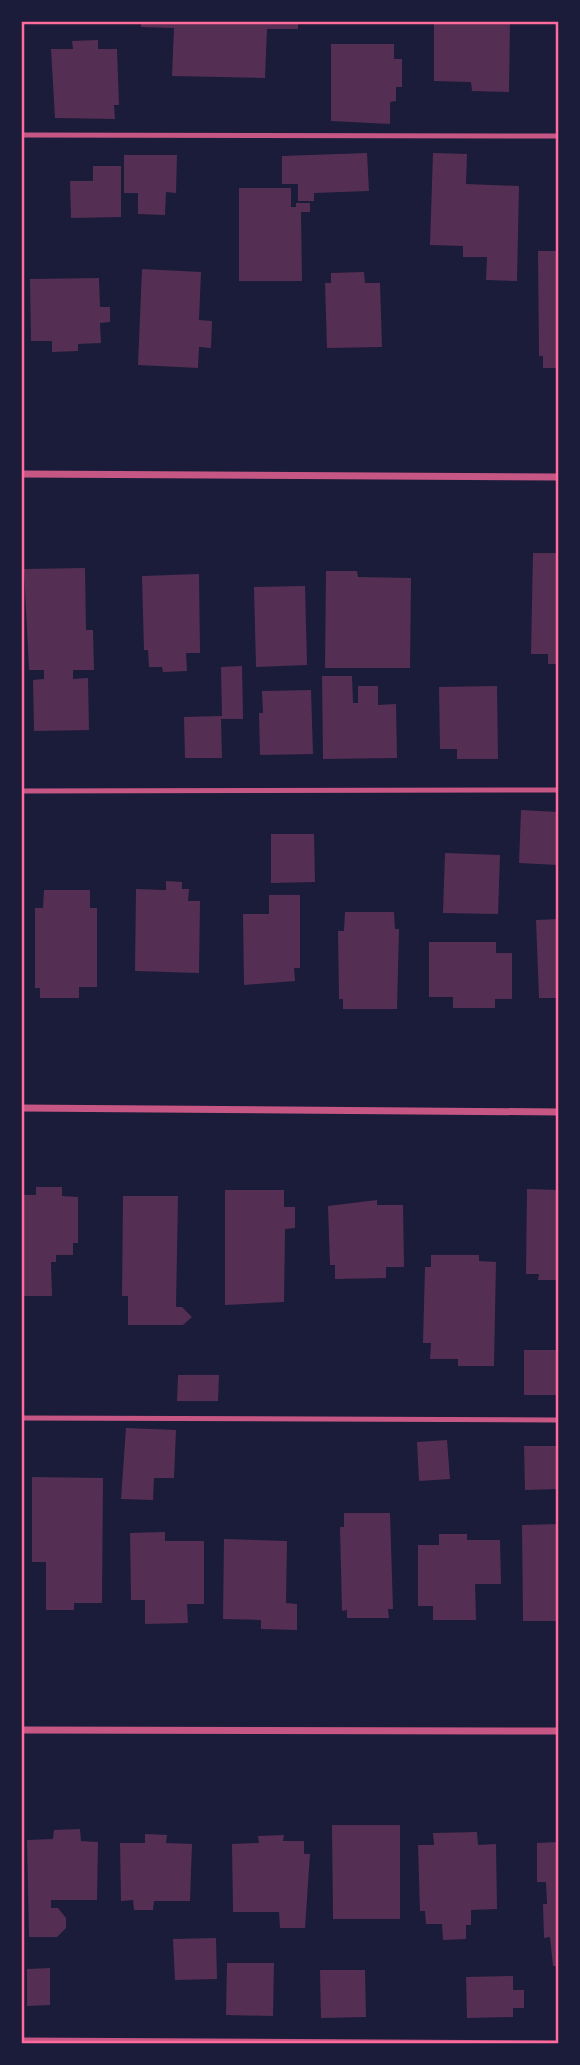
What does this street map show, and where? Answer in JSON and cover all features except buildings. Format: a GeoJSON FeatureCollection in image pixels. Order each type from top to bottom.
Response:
{"type":"FeatureCollection","features":[{"type":"Feature","properties":{"kind":"street"},"geometry":{"type":"LineString","coordinates":[[21,474],[559,477]]}},
{"type":"Feature","properties":{"kind":"street"},"geometry":{"type":"LineString","coordinates":[[21,1108],[559,1112]]}},
{"type":"Feature","properties":{"kind":"street"},"geometry":{"type":"LineString","coordinates":[[21,1730],[559,1731]]}},
{"type":"Feature","properties":{"kind":"lane"},"geometry":{"type":"LineString","coordinates":[[21,135],[559,136]]}},
{"type":"Feature","properties":{"kind":"lane"},"geometry":{"type":"LineString","coordinates":[[21,791],[559,790]]}},
{"type":"Feature","properties":{"kind":"lane"},"geometry":{"type":"LineString","coordinates":[[21,1418],[559,1420]]}},
{"type":"Feature","properties":{"kind":"lane"},"geometry":{"type":"LineString","coordinates":[[21,2040],[559,2043]]}}]}
